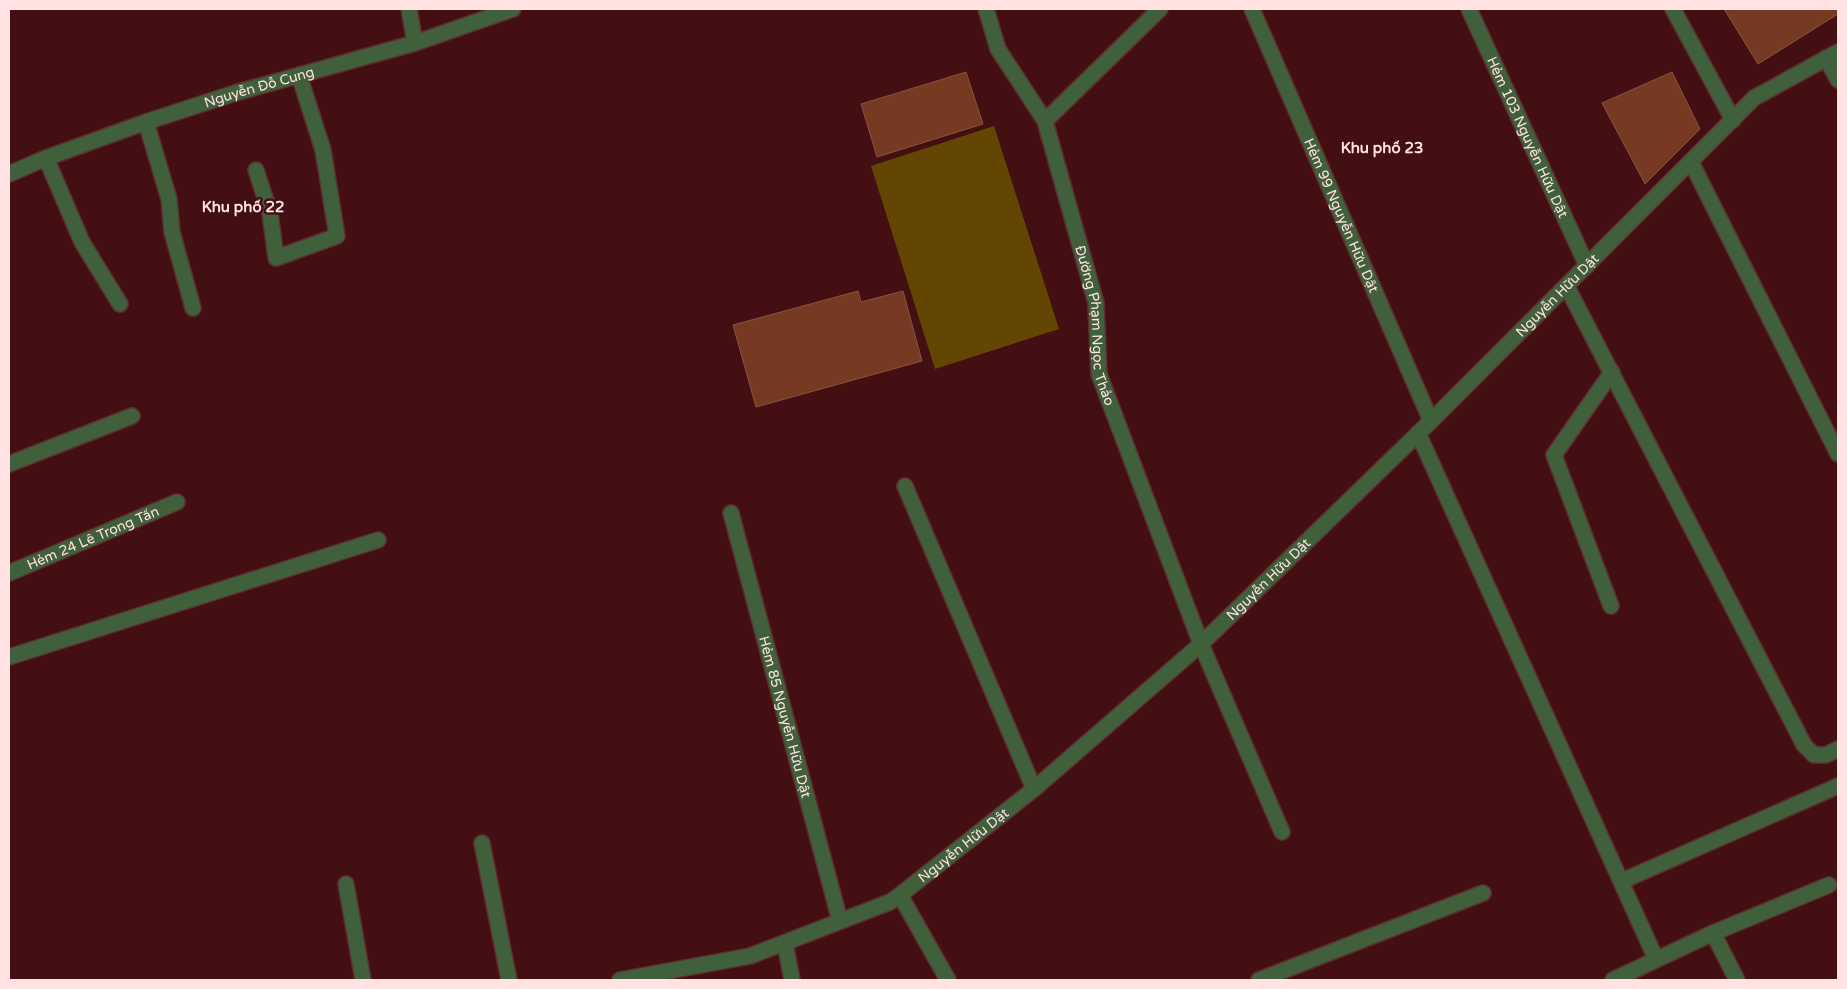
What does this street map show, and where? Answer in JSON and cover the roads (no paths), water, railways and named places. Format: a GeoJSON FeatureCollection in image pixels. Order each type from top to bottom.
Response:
{"type":"FeatureCollection","features":[{"type":"Feature","properties":{"kind":"street"},"geometry":{"type":"LineString","coordinates":[[409,9],[416,43]]}},
{"type":"Feature","properties":{"kind":"street","name":"Nguyễn Đỗ Cung"},"geometry":{"type":"LineString","coordinates":[[9,174],[46,158],[146,122],[236,93],[416,43],[513,9]]}},
{"type":"Feature","properties":{"kind":"street","name":"Đường Phạm Ngọc Thảo"},"geometry":{"type":"LineString","coordinates":[[986,9],[998,49],[1045,120],[1096,303],[1099,374],[1201,644],[1282,832]]}},
{"type":"Feature","properties":{"kind":"street"},"geometry":{"type":"LineString","coordinates":[[1045,120],[1160,9]]}},
{"type":"Feature","properties":{"kind":"street","name":"Hẻm 99 Nguyễn Hữu Dật"},"geometry":{"type":"LineString","coordinates":[[1252,9],[1431,421]]}},
{"type":"Feature","properties":{"kind":"street","name":"Hẻm 103 Nguyễn Hữu Dật"},"geometry":{"type":"LineString","coordinates":[[1470,9],[1587,266]]}},
{"type":"Feature","properties":{"kind":"street"},"geometry":{"type":"LineString","coordinates":[[1673,9],[1733,120]]}},
{"type":"Feature","properties":{"kind":"street"},"geometry":{"type":"LineString","coordinates":[[1832,55],[1838,80]]}},
{"type":"Feature","properties":{"kind":"street","name":"Nguyễn Hữu Dật"},"geometry":{"type":"LineString","coordinates":[[620,980],[750,956],[890,902],[900,895],[1034,789],[1201,644],[1567,287],[1754,98],[1832,55]]}},
{"type":"Feature","properties":{"kind":"street"},"geometry":{"type":"LineString","coordinates":[[256,170],[270,213],[276,258],[338,236],[323,150],[299,75]]}},
{"type":"Feature","properties":{"kind":"street"},"geometry":{"type":"LineString","coordinates":[[146,122],[169,199],[172,232],[193,308]]}},
{"type":"Feature","properties":{"kind":"street"},"geometry":{"type":"LineString","coordinates":[[46,158],[82,242],[120,304]]}},
{"type":"Feature","properties":{"kind":"street"},"geometry":{"type":"LineString","coordinates":[[1691,162],[1838,454]]}},
{"type":"Feature","properties":{"kind":"street"},"geometry":{"type":"LineString","coordinates":[[1567,287],[1804,744],[1814,755],[1826,755],[1838,749]]}},
{"type":"Feature","properties":{"kind":"street"},"geometry":{"type":"LineString","coordinates":[[1611,606],[1554,455],[1612,372]]}},
{"type":"Feature","properties":{"kind":"street"},"geometry":{"type":"LineString","coordinates":[[9,464],[132,416]]}},
{"type":"Feature","properties":{"kind":"street"},"geometry":{"type":"LineString","coordinates":[[1418,433],[1656,959]]}},
{"type":"Feature","properties":{"kind":"street"},"geometry":{"type":"LineString","coordinates":[[905,486],[1034,789]]}},
{"type":"Feature","properties":{"kind":"street","name":"Hẻm 24 Lê Trọng Tấn"},"geometry":{"type":"LineString","coordinates":[[9,573],[176,502]]}},
{"type":"Feature","properties":{"kind":"street","name":"Hẻm 85 Nguyễn Hữu Dật"},"geometry":{"type":"LineString","coordinates":[[731,513],[840,922]]}},
{"type":"Feature","properties":{"kind":"street"},"geometry":{"type":"LineString","coordinates":[[9,657],[378,540]]}},
{"type":"Feature","properties":{"kind":"street"},"geometry":{"type":"LineString","coordinates":[[1622,881],[1838,786]]}},
{"type":"Feature","properties":{"kind":"street"},"geometry":{"type":"LineString","coordinates":[[482,843],[509,980]]}},
{"type":"Feature","properties":{"kind":"street"},"geometry":{"type":"LineString","coordinates":[[346,884],[363,980]]}},
{"type":"Feature","properties":{"kind":"street"},"geometry":{"type":"LineString","coordinates":[[1613,980],[1713,933],[1830,884]]}},
{"type":"Feature","properties":{"kind":"street"},"geometry":{"type":"LineString","coordinates":[[1259,980],[1483,893]]}},
{"type":"Feature","properties":{"kind":"street"},"geometry":{"type":"LineString","coordinates":[[900,895],[948,980]]}},
{"type":"Feature","properties":{"kind":"street"},"geometry":{"type":"LineString","coordinates":[[1713,933],[1737,980]]}},
{"type":"Feature","properties":{"kind":"street"},"geometry":{"type":"LineString","coordinates":[[785,943],[792,980]]}},
{"type":"Feature","properties":{"kind":"district","name":"Khu phố 23"},"geometry":{"type":"Point","coordinates":[1382,148]}},
{"type":"Feature","properties":{"kind":"district","name":"Khu phố 22"},"geometry":{"type":"Point","coordinates":[243,207]}}]}
